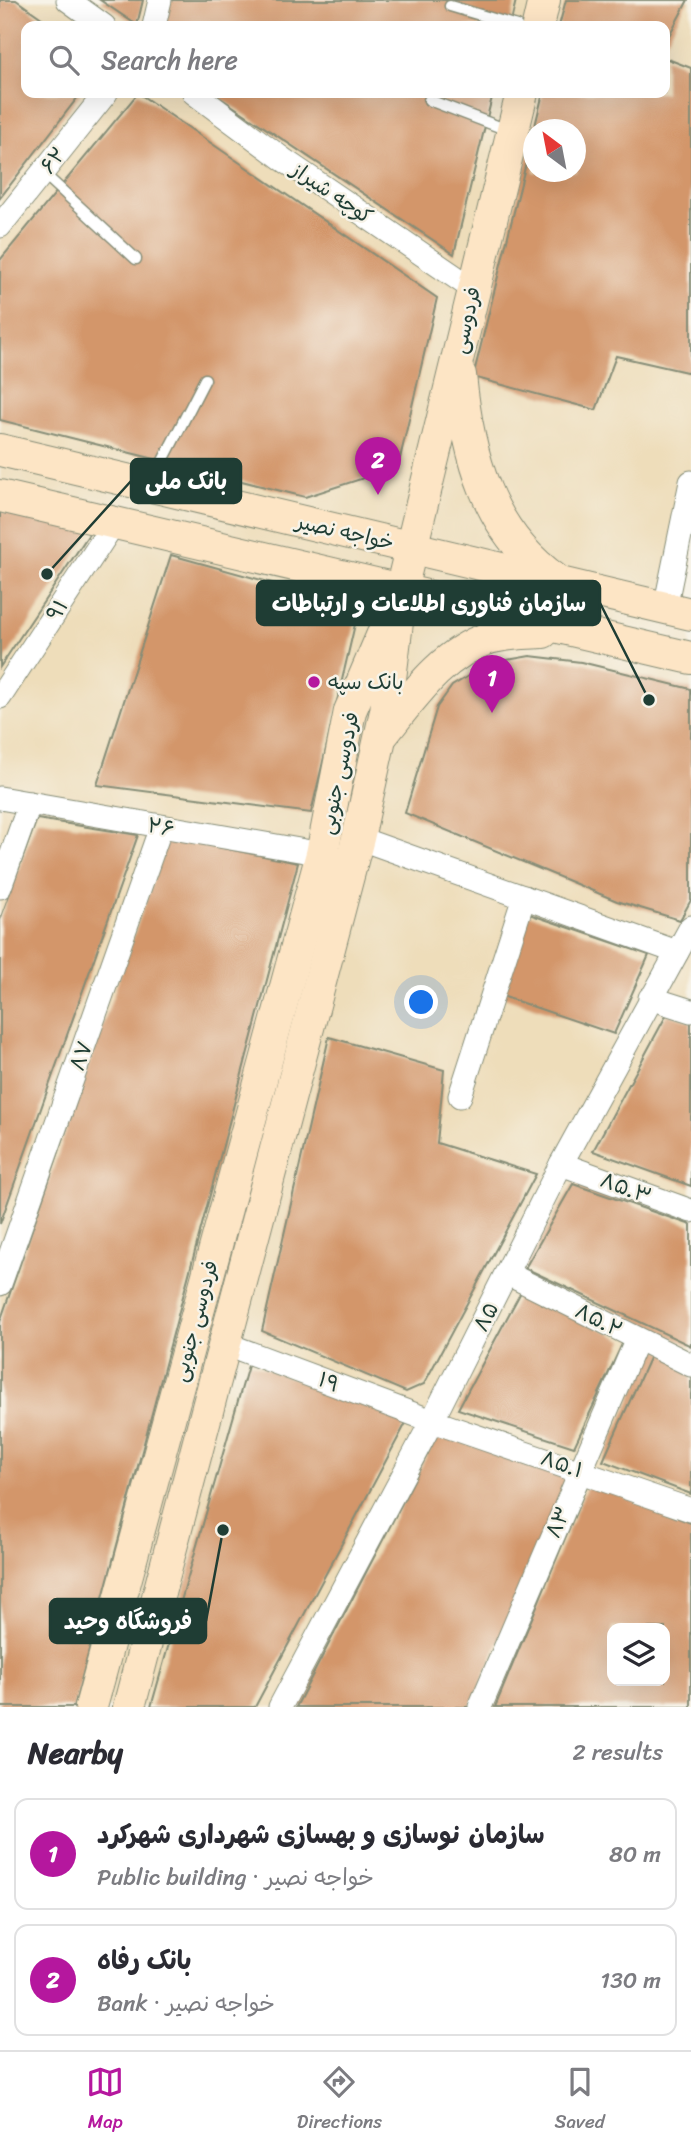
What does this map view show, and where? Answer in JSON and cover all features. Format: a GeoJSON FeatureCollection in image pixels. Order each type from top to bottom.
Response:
{"type":"FeatureCollection","features":[{"type":"Feature","properties":{"kind":"main road"},"geometry":{"type":"LineString","coordinates":[[539,21],[544,0]]}},
{"type":"Feature","properties":{"kind":"main road","name":"فردوسی"},"geometry":{"type":"LineString","coordinates":[[401,590],[521,98]]}},
{"type":"Feature","properties":{"kind":"main road"},"geometry":{"type":"LineString","coordinates":[[458,358],[462,399],[476,467],[489,500],[501,525],[537,566],[560,583]]}},
{"type":"Feature","properties":{"kind":"main road","name":"خواجه نصیر"},"geometry":{"type":"LineString","coordinates":[[0,450],[678,611]]}},
{"type":"Feature","properties":{"kind":"main road","name":"خواجه نصیر"},"geometry":{"type":"LineString","coordinates":[[0,496],[691,658]]}},
{"type":"Feature","properties":{"kind":"main road","name":"فردوسی جنوبی"},"geometry":{"type":"LineString","coordinates":[[129,1707],[358,838],[379,738],[401,590]]}},
{"type":"Feature","properties":{"kind":"main road","name":"فردوسی جنوبی"},"geometry":{"type":"LineString","coordinates":[[91,1707],[322,854],[351,711],[401,590]]}},
{"type":"Feature","properties":{"kind":"main road"},"geometry":{"type":"LineString","coordinates":[[379,738],[418,689],[440,667],[488,638],[568,629]]}},
{"type":"Feature","properties":{"kind":"street"},"geometry":{"type":"LineString","coordinates":[[68,0],[97,21]]}},
{"type":"Feature","properties":{"kind":"street"},"geometry":{"type":"LineString","coordinates":[[155,21],[160,0]]}},
{"type":"Feature","properties":{"kind":"street","name":"۶۲"},"geometry":{"type":"LineString","coordinates":[[0,226],[102,98]]}},
{"type":"Feature","properties":{"kind":"street","name":"کوچه شیراز"},"geometry":{"type":"LineString","coordinates":[[201,98],[284,160],[473,289]]}},
{"type":"Feature","properties":{"kind":"street"},"geometry":{"type":"LineString","coordinates":[[678,611],[691,482]]}},
{"type":"Feature","properties":{"kind":"street","name":"۹۱"},"geometry":{"type":"LineString","coordinates":[[0,697],[114,523]]}},
{"type":"Feature","properties":{"kind":"street","name":"۲۶"},"geometry":{"type":"LineString","coordinates":[[0,798],[322,854]]}},
{"type":"Feature","properties":{"kind":"street"},"geometry":{"type":"LineString","coordinates":[[0,887],[30,803]]}},
{"type":"Feature","properties":{"kind":"street","name":"۸۷"},"geometry":{"type":"LineString","coordinates":[[0,1284],[161,827]]}},
{"type":"Feature","properties":{"kind":"street"},"geometry":{"type":"LineString","coordinates":[[358,838],[677,952]]}},
{"type":"Feature","properties":{"kind":"street"},"geometry":{"type":"LineString","coordinates":[[460,1096],[524,897]]}},
{"type":"Feature","properties":{"kind":"street","name":"۸۵"},"geometry":{"type":"LineString","coordinates":[[280,1707],[432,1421],[561,1164],[691,927]]}},
{"type":"Feature","properties":{"kind":"street"},"geometry":{"type":"LineString","coordinates":[[650,998],[691,1011]]}},
{"type":"Feature","properties":{"kind":"street","name":"۸۵.۳"},"geometry":{"type":"LineString","coordinates":[[561,1164],[691,1212]]}},
{"type":"Feature","properties":{"kind":"street","name":"۸۵.۲"},"geometry":{"type":"LineString","coordinates":[[508,1274],[691,1365]]}},
{"type":"Feature","properties":{"kind":"street","name":"۸۳"},"geometry":{"type":"LineString","coordinates":[[480,1707],[637,1339]]}},
{"type":"Feature","properties":{"kind":"street","name":"۱۹"},"geometry":{"type":"LineString","coordinates":[[226,1344],[432,1421]]}},
{"type":"Feature","properties":{"kind":"street","name":"۸۵.۱"},"geometry":{"type":"LineString","coordinates":[[432,1421],[691,1510]]}},
{"type":"Feature","properties":{"kind":"lane"},"geometry":{"type":"LineString","coordinates":[[450,6],[500,21]]}},
{"type":"Feature","properties":{"kind":"lane"},"geometry":{"type":"LineString","coordinates":[[429,100],[512,132]]}},
{"type":"Feature","properties":{"kind":"lane"},"geometry":{"type":"LineString","coordinates":[[43,173],[136,259]]}},
{"type":"Feature","properties":{"kind":"lane"},"geometry":{"type":"LineString","coordinates":[[150,486],[205,379]]}},
{"type":"Feature","properties":{"kind":"building"},"geometry":{"type":"Polygon","coordinates":[[[0,0],[16,0],[46,21],[21,21],[21,98],[77,98],[0,198],[0,0]]]}},
{"type":"Feature","properties":{"kind":"building"},"geometry":{"type":"Polygon","coordinates":[[[100,0],[143,0],[138,21],[131,21],[100,0]]]}},
{"type":"Feature","properties":{"kind":"building"},"geometry":{"type":"Polygon","coordinates":[[[169,0],[516,0],[511,21],[163,21],[169,0]]]}},
{"type":"Feature","properties":{"kind":"building"},"geometry":{"type":"Polygon","coordinates":[[[566,0],[688,0],[670,34],[670,21],[560,21],[566,0]]]}},
{"type":"Feature","properties":{"kind":"building"},"geometry":{"type":"Polygon","coordinates":[[[670,60],[691,68],[691,373],[616,356],[596,410],[473,377],[523,175],[523,182],[586,182],[586,119],[537,119],[542,98],[670,98],[670,60]]]}},
{"type":"Feature","properties":{"kind":"building"},"geometry":{"type":"Polygon","coordinates":[[[134,98],[145,98],[437,298],[398,467],[305,497],[0,420],[0,260],[134,98]]]}},
{"type":"Feature","properties":{"kind":"building"},"geometry":{"type":"Polygon","coordinates":[[[220,98],[492,98],[454,254],[220,98]]]}},
{"type":"Feature","properties":{"kind":"building"},"geometry":{"type":"Polygon","coordinates":[[[0,511],[93,528],[0,667],[0,511]]]}},
{"type":"Feature","properties":{"kind":"building"},"geometry":{"type":"Polygon","coordinates":[[[171,555],[359,607],[311,813],[97,785],[171,555]]]}},
{"type":"Feature","properties":{"kind":"building"},"geometry":{"type":"Polygon","coordinates":[[[530,656],[581,662],[691,689],[691,900],[680,920],[617,901],[405,813],[437,707],[452,686],[490,663],[530,656]]]}},
{"type":"Feature","properties":{"kind":"building"},"geometry":{"type":"Polygon","coordinates":[[[37,819],[138,835],[0,1224],[0,920],[37,819]]]}},
{"type":"Feature","properties":{"kind":"building"},"geometry":{"type":"Polygon","coordinates":[[[168,837],[298,863],[74,1707],[0,1707],[0,1322],[168,837]]]}},
{"type":"Feature","properties":{"kind":"building"},"geometry":{"type":"Polygon","coordinates":[[[529,914],[649,955],[614,1034],[499,995],[529,914]]]}},
{"type":"Feature","properties":{"kind":"building"},"geometry":{"type":"Polygon","coordinates":[[[667,1014],[691,1022],[691,1186],[593,1151],[667,1014]]]}},
{"type":"Feature","properties":{"kind":"building"},"geometry":{"type":"Polygon","coordinates":[[[329,1037],[444,1070],[437,1143],[536,1174],[424,1384],[406,1392],[262,1331],[329,1037]]]}},
{"type":"Feature","properties":{"kind":"building"},"geometry":{"type":"Polygon","coordinates":[[[573,1184],[691,1225],[691,1346],[525,1268],[573,1184]]]}},
{"type":"Feature","properties":{"kind":"building"},"geometry":{"type":"Polygon","coordinates":[[[522,1290],[624,1340],[574,1447],[458,1409],[522,1290]]]}},
{"type":"Feature","properties":{"kind":"building"},"geometry":{"type":"Polygon","coordinates":[[[654,1347],[691,1367],[691,1494],[603,1461],[654,1347]]]}},
{"type":"Feature","properties":{"kind":"building"},"geometry":{"type":"Polygon","coordinates":[[[249,1362],[407,1421],[255,1707],[151,1707],[249,1362]]]}},
{"type":"Feature","properties":{"kind":"building"},"geometry":{"type":"Polygon","coordinates":[[[438,1434],[569,1477],[471,1707],[296,1707],[438,1434]]]}},
{"type":"Feature","properties":{"kind":"building"},"geometry":{"type":"Polygon","coordinates":[[[588,1483],[691,1523],[691,1707],[495,1707],[588,1483]]]}},
{"type":"Feature","properties":{"kind":"place","name":"بانک رفاه"},"geometry":{"type":"Point","coordinates":[378,495]}},
{"type":"Feature","properties":{"kind":"place","name":"بانک ملی"},"geometry":{"type":"Point","coordinates":[47,574]}},
{"type":"Feature","properties":{"kind":"place","name":"بانک سپه"},"geometry":{"type":"Point","coordinates":[314,682]}},
{"type":"Feature","properties":{"kind":"place","name":"سازمان فناوری اطلاعات و ارتباطات"},"geometry":{"type":"Point","coordinates":[649,700]}},
{"type":"Feature","properties":{"kind":"place","name":"سازمان نوسازی و بهسازی شهرداری شهرکرد"},"geometry":{"type":"Point","coordinates":[492,713]}},
{"type":"Feature","properties":{"kind":"place","name":"فروشگاه وحید"},"geometry":{"type":"Point","coordinates":[223,1530]}}]}
